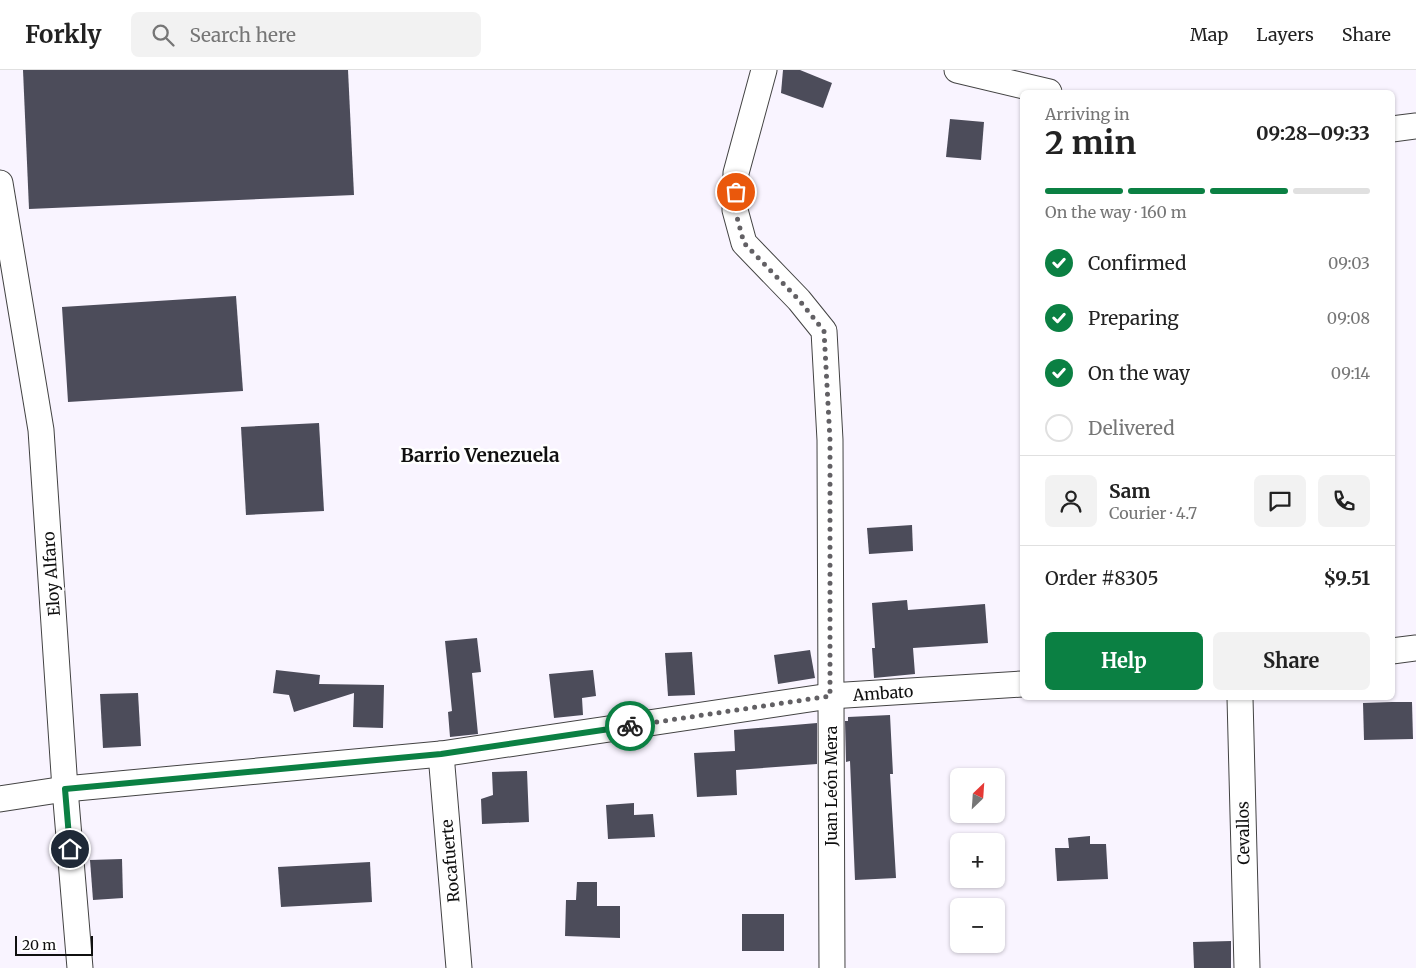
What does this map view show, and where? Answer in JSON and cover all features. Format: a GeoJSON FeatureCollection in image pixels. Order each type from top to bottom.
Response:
{"type":"FeatureCollection","features":[{"type":"Feature","properties":{"kind":"street","name":"Juan León Mera"},"geometry":{"type":"LineString","coordinates":[[764,70],[736,173],[735,210],[744,243],[799,300],[824,331],[830,440],[832,968]]}},
{"type":"Feature","properties":{"kind":"street"},"geometry":{"type":"LineString","coordinates":[[957,70],[1041,90]]}},
{"type":"Feature","properties":{"kind":"street"},"geometry":{"type":"LineString","coordinates":[[1395,128],[1416,126]]}},
{"type":"Feature","properties":{"kind":"street","name":"Eloy Alfaro"},"geometry":{"type":"LineString","coordinates":[[0,183],[41,430],[65,789],[80,968]]}},
{"type":"Feature","properties":{"kind":"street"},"geometry":{"type":"LineString","coordinates":[[1395,651],[1416,648]]}},
{"type":"Feature","properties":{"kind":"street","name":"Ambato"},"geometry":{"type":"LineString","coordinates":[[0,799],[65,789],[441,754],[830,696],[1020,684]]}},
{"type":"Feature","properties":{"kind":"street","name":"Cevallos"},"geometry":{"type":"LineString","coordinates":[[1240,700],[1247,968]]}},
{"type":"Feature","properties":{"kind":"street","name":"Rocafuerte"},"geometry":{"type":"LineString","coordinates":[[441,754],[459,968]]}},
{"type":"Feature","properties":{"kind":"building"},"geometry":{"type":"Polygon","coordinates":[[[23,70],[348,70],[354,195],[29,209],[23,70]]]}},
{"type":"Feature","properties":{"kind":"building"},"geometry":{"type":"Polygon","coordinates":[[[783,70],[800,70],[832,83],[823,108],[781,93],[783,70]]]}},
{"type":"Feature","properties":{"kind":"building"},"geometry":{"type":"Polygon","coordinates":[[[950,119],[984,122],[981,160],[946,157],[950,119]]]}},
{"type":"Feature","properties":{"kind":"building"},"geometry":{"type":"Polygon","coordinates":[[[236,296],[243,391],[68,402],[62,307],[236,296]]]}},
{"type":"Feature","properties":{"kind":"building"},"geometry":{"type":"Polygon","coordinates":[[[319,423],[324,511],[246,515],[241,427],[319,423]]]}},
{"type":"Feature","properties":{"kind":"building"},"geometry":{"type":"Polygon","coordinates":[[[912,525],[913,551],[869,554],[867,528],[912,525]]]}},
{"type":"Feature","properties":{"kind":"building"},"geometry":{"type":"Polygon","coordinates":[[[907,600],[908,610],[985,604],[988,643],[913,648],[915,674],[874,678],[872,648],[875,648],[872,603],[907,600]]]}},
{"type":"Feature","properties":{"kind":"building"},"geometry":{"type":"Polygon","coordinates":[[[477,638],[481,672],[472,673],[478,734],[450,737],[448,712],[452,711],[445,641],[477,638]]]}},
{"type":"Feature","properties":{"kind":"building"},"geometry":{"type":"Polygon","coordinates":[[[810,650],[815,678],[778,684],[774,655],[810,650]]]}},
{"type":"Feature","properties":{"kind":"building"},"geometry":{"type":"Polygon","coordinates":[[[692,652],[695,695],[668,696],[665,653],[692,652]]]}},
{"type":"Feature","properties":{"kind":"building"},"geometry":{"type":"Polygon","coordinates":[[[276,670],[320,675],[319,684],[384,685],[383,728],[353,727],[354,693],[294,712],[289,695],[273,693],[276,670]]]}},
{"type":"Feature","properties":{"kind":"building"},"geometry":{"type":"Polygon","coordinates":[[[593,670],[596,696],[582,698],[583,715],[554,718],[549,674],[593,670]]]}},
{"type":"Feature","properties":{"kind":"building"},"geometry":{"type":"Polygon","coordinates":[[[138,693],[141,746],[103,748],[100,694],[138,693]]]}},
{"type":"Feature","properties":{"kind":"building"},"geometry":{"type":"Polygon","coordinates":[[[1412,702],[1413,739],[1364,740],[1363,703],[1412,702]]]}},
{"type":"Feature","properties":{"kind":"building"},"geometry":{"type":"Polygon","coordinates":[[[890,715],[893,774],[890,774],[896,878],[855,880],[850,761],[846,762],[845,721],[848,721],[848,717],[890,715]]]}},
{"type":"Feature","properties":{"kind":"building"},"geometry":{"type":"Polygon","coordinates":[[[817,723],[817,764],[736,770],[737,795],[697,797],[694,753],[735,751],[734,730],[817,723]]]}},
{"type":"Feature","properties":{"kind":"building"},"geometry":{"type":"Polygon","coordinates":[[[527,771],[529,822],[482,824],[481,799],[493,795],[492,772],[527,771]]]}},
{"type":"Feature","properties":{"kind":"building"},"geometry":{"type":"Polygon","coordinates":[[[634,803],[634,815],[653,814],[655,837],[608,839],[606,805],[634,803]]]}},
{"type":"Feature","properties":{"kind":"building"},"geometry":{"type":"Polygon","coordinates":[[[1090,836],[1090,844],[1106,844],[1108,879],[1057,881],[1055,848],[1069,848],[1068,838],[1090,836]]]}},
{"type":"Feature","properties":{"kind":"building"},"geometry":{"type":"Polygon","coordinates":[[[122,859],[123,898],[93,900],[90,860],[122,859]]]}},
{"type":"Feature","properties":{"kind":"building"},"geometry":{"type":"Polygon","coordinates":[[[370,862],[372,902],[281,907],[278,867],[370,862]]]}},
{"type":"Feature","properties":{"kind":"building"},"geometry":{"type":"Polygon","coordinates":[[[577,882],[597,882],[597,906],[620,906],[620,938],[565,936],[566,900],[576,900],[577,882]]]}},
{"type":"Feature","properties":{"kind":"building"},"geometry":{"type":"Polygon","coordinates":[[[742,914],[784,914],[784,951],[742,951],[742,914]]]}},
{"type":"Feature","properties":{"kind":"building"},"geometry":{"type":"Polygon","coordinates":[[[1231,941],[1231,968],[1194,968],[1193,942],[1231,941]]]}},
{"type":"Feature","properties":{"kind":"way so far"},"geometry":{"type":"LineString","coordinates":[[630,726],[830,696],[830,440],[824,331],[799,300],[744,243],[735,210],[736,192]]}},
{"type":"Feature","properties":{"kind":"district","name":"Barrio Venezuela"},"geometry":{"type":"Point","coordinates":[480,455]}},
{"type":"Feature","properties":{"kind":"route"},"geometry":{"type":"LineString","coordinates":[[70,849],[65,789],[247,774],[441,754],[630,726]]}}]}
